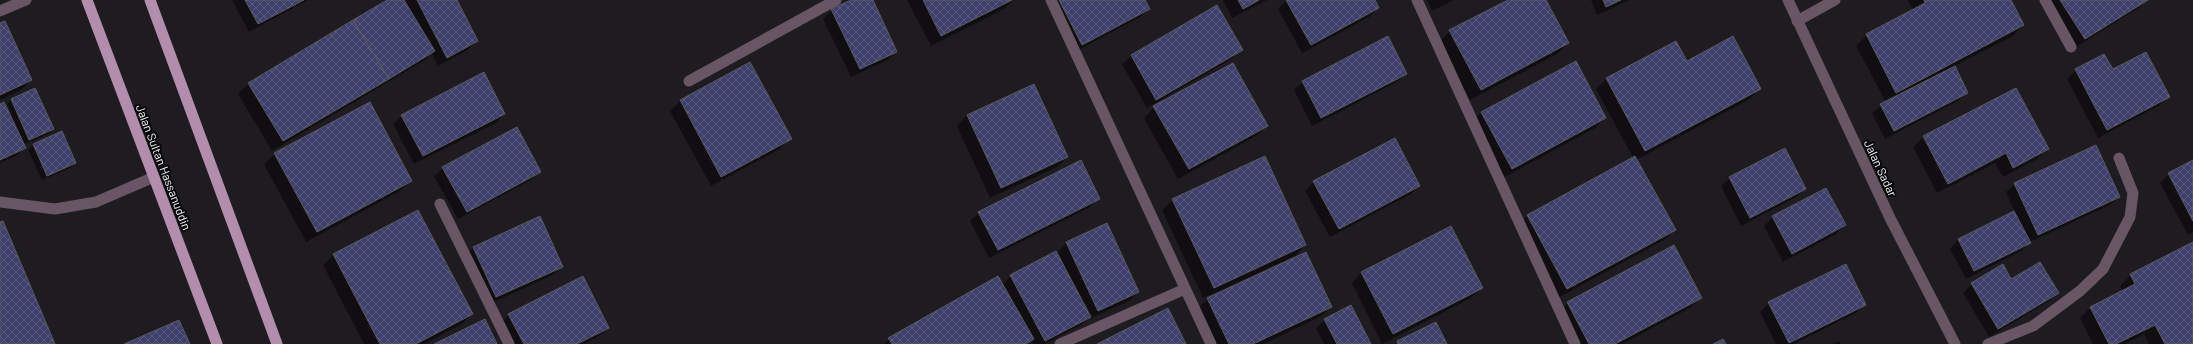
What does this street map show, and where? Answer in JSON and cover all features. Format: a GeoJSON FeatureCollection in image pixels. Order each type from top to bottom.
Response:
{"type":"FeatureCollection","features":[{"type":"Feature","properties":{"kind":"main road","name":"Jalan Sultan Hassanuddin"},"geometry":{"type":"LineString","coordinates":[[87,0],[217,344]]}},
{"type":"Feature","properties":{"kind":"main road"},"geometry":{"type":"LineString","coordinates":[[150,0],[277,344]]}},
{"type":"Feature","properties":{"kind":"street"},"geometry":{"type":"LineString","coordinates":[[0,12],[26,0]]}},
{"type":"Feature","properties":{"kind":"street"},"geometry":{"type":"LineString","coordinates":[[689,80],[836,0]]}},
{"type":"Feature","properties":{"kind":"street"},"geometry":{"type":"LineString","coordinates":[[1051,0],[1211,344]]}},
{"type":"Feature","properties":{"kind":"street"},"geometry":{"type":"LineString","coordinates":[[1417,0],[1575,344]]}},
{"type":"Feature","properties":{"kind":"street","name":"Jalan Sadar"},"geometry":{"type":"LineString","coordinates":[[1788,0],[1890,218],[1955,344]]}},
{"type":"Feature","properties":{"kind":"street"},"geometry":{"type":"LineString","coordinates":[[1797,21],[1835,0]]}},
{"type":"Feature","properties":{"kind":"street"},"geometry":{"type":"LineString","coordinates":[[2045,0],[2071,47]]}},
{"type":"Feature","properties":{"kind":"street"},"geometry":{"type":"LineString","coordinates":[[1988,344],[2033,326],[2080,291],[2103,269],[2130,217],[2133,193],[2118,158]]}},
{"type":"Feature","properties":{"kind":"street"},"geometry":{"type":"LineString","coordinates":[[0,202],[54,209],[96,202],[154,177]]}},
{"type":"Feature","properties":{"kind":"street"},"geometry":{"type":"LineString","coordinates":[[440,204],[509,344]]}},
{"type":"Feature","properties":{"kind":"street"},"geometry":{"type":"LineString","coordinates":[[1060,344],[1185,289]]}},
{"type":"Feature","properties":{"kind":"building"},"geometry":{"type":"Polygon","coordinates":[[[245,0],[304,0],[258,24],[245,0]]]}},
{"type":"Feature","properties":{"kind":"building"},"geometry":{"type":"Polygon","coordinates":[[[387,0],[404,0],[435,51],[389,79],[353,20],[387,0]]]}},
{"type":"Feature","properties":{"kind":"building"},"geometry":{"type":"Polygon","coordinates":[[[417,0],[457,0],[478,41],[447,58],[417,0]]]}},
{"type":"Feature","properties":{"kind":"building"},"geometry":{"type":"Polygon","coordinates":[[[851,0],[873,0],[897,52],[860,69],[831,9],[851,0]]]}},
{"type":"Feature","properties":{"kind":"building"},"geometry":{"type":"Polygon","coordinates":[[[923,0],[1012,0],[941,36],[923,0]]]}},
{"type":"Feature","properties":{"kind":"building"},"geometry":{"type":"Polygon","coordinates":[[[1059,0],[1145,0],[1150,9],[1082,45],[1059,0]]]}},
{"type":"Feature","properties":{"kind":"building"},"geometry":{"type":"Polygon","coordinates":[[[1238,0],[1259,0],[1243,9],[1238,0]]]}},
{"type":"Feature","properties":{"kind":"building"},"geometry":{"type":"Polygon","coordinates":[[[1286,0],[1375,0],[1379,8],[1311,45],[1286,0]]]}},
{"type":"Feature","properties":{"kind":"building"},"geometry":{"type":"Polygon","coordinates":[[[1508,0],[1546,0],[1569,43],[1481,90],[1449,30],[1508,0]]]}},
{"type":"Feature","properties":{"kind":"building"},"geometry":{"type":"Polygon","coordinates":[[[1603,0],[1621,0],[1606,7],[1603,0]]]}},
{"type":"Feature","properties":{"kind":"building"},"geometry":{"type":"Polygon","coordinates":[[[1924,0],[2011,0],[2024,25],[1896,93],[1866,34],[1925,3],[1924,0]]]}},
{"type":"Feature","properties":{"kind":"building"},"geometry":{"type":"Polygon","coordinates":[[[2060,0],[2148,0],[2085,39],[2060,0]]]}},
{"type":"Feature","properties":{"kind":"building"},"geometry":{"type":"Polygon","coordinates":[[[1217,5],[1243,50],[1156,100],[1131,55],[1217,5]]]}},
{"type":"Feature","properties":{"kind":"building"},"geometry":{"type":"Polygon","coordinates":[[[353,20],[389,79],[283,141],[248,83],[353,20]]]}},
{"type":"Feature","properties":{"kind":"building"},"geometry":{"type":"Polygon","coordinates":[[[5,21],[32,80],[0,95],[0,23],[5,21]]]}},
{"type":"Feature","properties":{"kind":"building"},"geometry":{"type":"Polygon","coordinates":[[[1388,36],[1407,74],[1321,118],[1302,81],[1388,36]]]}},
{"type":"Feature","properties":{"kind":"building"},"geometry":{"type":"Polygon","coordinates":[[[1733,36],[1761,89],[1645,151],[1606,78],[1676,41],[1687,61],[1733,36]]]}},
{"type":"Feature","properties":{"kind":"building"},"geometry":{"type":"Polygon","coordinates":[[[2146,52],[2170,97],[2107,130],[2075,69],[2104,54],[2113,69],[2146,52]]]}},
{"type":"Feature","properties":{"kind":"building"},"geometry":{"type":"Polygon","coordinates":[[[1576,61],[1606,118],[1512,169],[1481,112],[1576,61]]]}},
{"type":"Feature","properties":{"kind":"building"},"geometry":{"type":"Polygon","coordinates":[[[750,62],[792,139],[721,177],[680,100],[750,62]]]}},
{"type":"Feature","properties":{"kind":"building"},"geometry":{"type":"Polygon","coordinates":[[[1233,63],[1268,126],[1189,169],[1153,106],[1233,63]]]}},
{"type":"Feature","properties":{"kind":"building"},"geometry":{"type":"Polygon","coordinates":[[[1955,66],[1968,93],[1894,131],[1880,104],[1955,66]]]}},
{"type":"Feature","properties":{"kind":"building"},"geometry":{"type":"Polygon","coordinates":[[[484,72],[505,114],[423,156],[401,115],[484,72]]]}},
{"type":"Feature","properties":{"kind":"building"},"geometry":{"type":"Polygon","coordinates":[[[1034,84],[1068,157],[1001,188],[967,115],[1034,84]]]}},
{"type":"Feature","properties":{"kind":"building"},"geometry":{"type":"Polygon","coordinates":[[[35,88],[54,129],[29,140],[11,99],[35,88]]]}},
{"type":"Feature","properties":{"kind":"building"},"geometry":{"type":"Polygon","coordinates":[[[2016,88],[2049,149],[2013,168],[2006,153],[1948,184],[1923,136],[2016,88]]]}},
{"type":"Feature","properties":{"kind":"building"},"geometry":{"type":"Polygon","coordinates":[[[4,102],[26,148],[0,160],[0,104],[4,102]]]}},
{"type":"Feature","properties":{"kind":"building"},"geometry":{"type":"Polygon","coordinates":[[[370,102],[412,181],[317,232],[274,153],[370,102]]]}},
{"type":"Feature","properties":{"kind":"building"},"geometry":{"type":"Polygon","coordinates":[[[517,127],[541,172],[467,212],[442,167],[517,127]]]}},
{"type":"Feature","properties":{"kind":"building"},"geometry":{"type":"Polygon","coordinates":[[[62,131],[76,163],[47,176],[33,144],[62,131]]]}},
{"type":"Feature","properties":{"kind":"building"},"geometry":{"type":"Polygon","coordinates":[[[1395,138],[1420,186],[1339,229],[1313,181],[1395,138]]]}},
{"type":"Feature","properties":{"kind":"building"},"geometry":{"type":"Polygon","coordinates":[[[2096,145],[2120,197],[2038,235],[2014,183],[2096,145]]]}},
{"type":"Feature","properties":{"kind":"building"},"geometry":{"type":"Polygon","coordinates":[[[1785,148],[1806,189],[1750,218],[1729,177],[1785,148]]]}},
{"type":"Feature","properties":{"kind":"building"},"geometry":{"type":"Polygon","coordinates":[[[1265,156],[1306,245],[1214,288],[1172,199],[1265,156]]]}},
{"type":"Feature","properties":{"kind":"building"},"geometry":{"type":"Polygon","coordinates":[[[1635,156],[1676,230],[1567,289],[1527,215],[1635,156]]]}},
{"type":"Feature","properties":{"kind":"building"},"geometry":{"type":"Polygon","coordinates":[[[1081,160],[1100,199],[998,250],[978,212],[1081,160]]]}},
{"type":"Feature","properties":{"kind":"building"},"geometry":{"type":"Polygon","coordinates":[[[2193,160],[2193,221],[2168,173],[2193,160]]]}},
{"type":"Feature","properties":{"kind":"building"},"geometry":{"type":"Polygon","coordinates":[[[1826,188],[1846,225],[1792,254],[1772,216],[1826,188]]]}},
{"type":"Feature","properties":{"kind":"building"},"geometry":{"type":"Polygon","coordinates":[[[418,210],[473,314],[416,344],[380,344],[333,254],[418,210]]]}},
{"type":"Feature","properties":{"kind":"building"},"geometry":{"type":"Polygon","coordinates":[[[2014,211],[2031,243],[1974,271],[1958,239],[2014,211]]]}},
{"type":"Feature","properties":{"kind":"building"},"geometry":{"type":"Polygon","coordinates":[[[540,216],[563,267],[496,297],[473,247],[540,216]]]}},
{"type":"Feature","properties":{"kind":"building"},"geometry":{"type":"Polygon","coordinates":[[[3,221],[55,344],[0,344],[0,222],[3,221]]]}},
{"type":"Feature","properties":{"kind":"building"},"geometry":{"type":"Polygon","coordinates":[[[1107,223],[1139,292],[1098,311],[1066,242],[1107,223]]]}},
{"type":"Feature","properties":{"kind":"building"},"geometry":{"type":"Polygon","coordinates":[[[1451,226],[1483,288],[1393,334],[1361,272],[1451,226]]]}},
{"type":"Feature","properties":{"kind":"building"},"geometry":{"type":"Polygon","coordinates":[[[2193,242],[2193,344],[2165,344],[2155,325],[2116,344],[2109,344],[2090,307],[2135,284],[2130,274],[2193,242]]]}},
{"type":"Feature","properties":{"kind":"building"},"geometry":{"type":"Polygon","coordinates":[[[1674,245],[1702,298],[1615,344],[1589,344],[1567,302],[1674,245]]]}},
{"type":"Feature","properties":{"kind":"building"},"geometry":{"type":"Polygon","coordinates":[[[1056,251],[1091,317],[1045,341],[1010,275],[1056,251]]]}},
{"type":"Feature","properties":{"kind":"building"},"geometry":{"type":"Polygon","coordinates":[[[1306,252],[1332,307],[1253,344],[1229,344],[1207,298],[1306,252]]]}},
{"type":"Feature","properties":{"kind":"building"},"geometry":{"type":"Polygon","coordinates":[[[2040,262],[2059,293],[1998,329],[1971,283],[2003,264],[2011,279],[2040,262]]]}},
{"type":"Feature","properties":{"kind":"building"},"geometry":{"type":"Polygon","coordinates":[[[1846,264],[1866,305],[1789,343],[1768,302],[1846,264]]]}},
{"type":"Feature","properties":{"kind":"building"},"geometry":{"type":"Polygon","coordinates":[[[583,276],[609,328],[577,344],[524,344],[508,314],[583,276]]]}},
{"type":"Feature","properties":{"kind":"building"},"geometry":{"type":"Polygon","coordinates":[[[998,276],[1034,339],[1026,344],[892,344],[888,338],[998,276]]]}},
{"type":"Feature","properties":{"kind":"building"},"geometry":{"type":"Polygon","coordinates":[[[1351,305],[1371,344],[1337,344],[1324,319],[1351,305]]]}},
{"type":"Feature","properties":{"kind":"building"},"geometry":{"type":"Polygon","coordinates":[[[1168,308],[1186,344],[1097,344],[1168,308]]]}},
{"type":"Feature","properties":{"kind":"building"},"geometry":{"type":"Polygon","coordinates":[[[485,319],[497,344],[434,344],[485,319]]]}},
{"type":"Feature","properties":{"kind":"building"},"geometry":{"type":"Polygon","coordinates":[[[179,320],[190,344],[124,344],[179,320]]]}},
{"type":"Feature","properties":{"kind":"building"},"geometry":{"type":"Polygon","coordinates":[[[1436,322],[1447,344],[1398,344],[1397,341],[1436,322]]]}},
{"type":"Feature","properties":{"kind":"building"},"geometry":{"type":"Polygon","coordinates":[[[1723,339],[1726,344],[1713,344],[1723,339]]]}}]}
